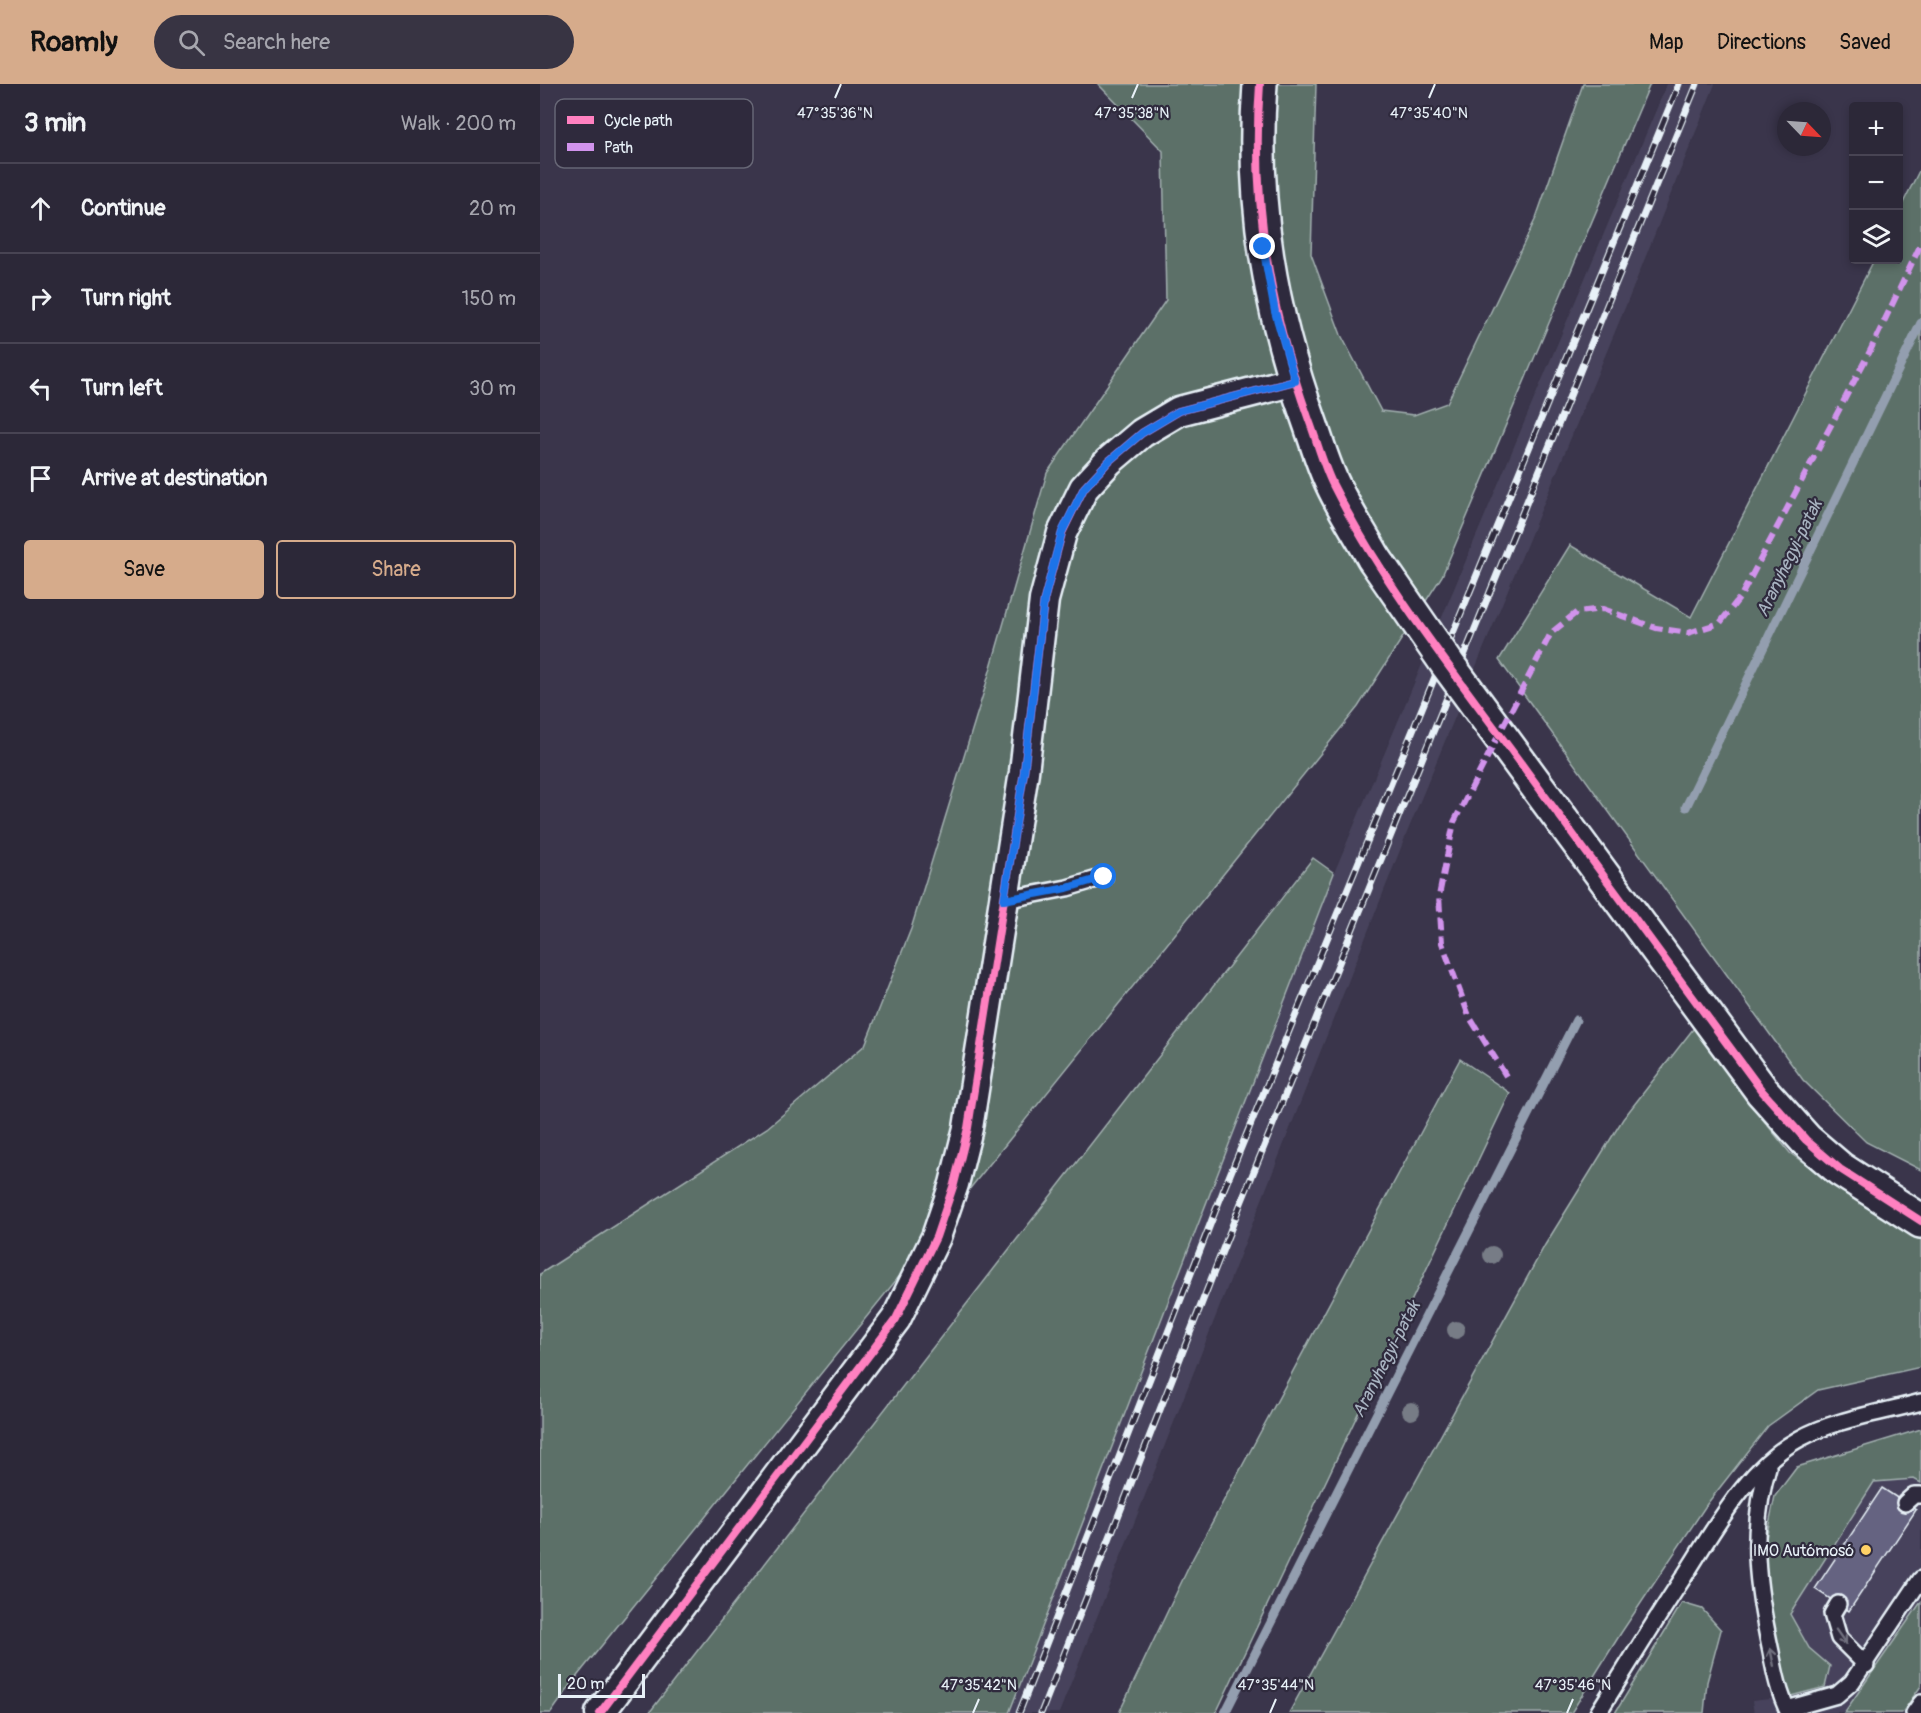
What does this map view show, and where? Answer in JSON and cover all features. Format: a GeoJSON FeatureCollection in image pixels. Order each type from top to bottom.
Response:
{"type":"FeatureCollection","features":[{"type":"Feature","properties":{"kind":"street"},"geometry":{"type":"LineString","coordinates":[[1260,84],[1256,138],[1263,247],[1275,312],[1295,381],[1332,483],[1374,558],[1448,665],[1762,1091],[1806,1140],[1840,1169],[1921,1221]]}},
{"type":"Feature","properties":{"kind":"street"},"geometry":{"type":"LineString","coordinates":[[600,1713],[896,1318],[936,1237],[954,1184],[968,1128],[1024,772],[1044,600],[1062,532],[1084,488],[1109,461],[1142,433],[1179,411],[1295,381]]}},
{"type":"Feature","properties":{"kind":"lane"},"geometry":{"type":"LineString","coordinates":[[1004,900],[1067,888],[1104,877]]}},
{"type":"Feature","properties":{"kind":"lane"},"geometry":{"type":"LineString","coordinates":[[1598,1713],[1710,1534],[1741,1492],[1769,1461],[1797,1440],[1822,1427],[1921,1402]]}},
{"type":"Feature","properties":{"kind":"lane"},"geometry":{"type":"LineString","coordinates":[[1769,1461],[1761,1491],[1756,1575],[1779,1690],[1788,1711],[1836,1695],[1852,1682],[1866,1665],[1921,1579]]}},
{"type":"Feature","properties":{"kind":"lane"},"geometry":{"type":"LineString","coordinates":[[1905,1503],[1914,1495],[1921,1495]]}},
{"type":"Feature","properties":{"kind":"lane"},"geometry":{"type":"LineString","coordinates":[[1838,1604],[1832,1614],[1839,1638],[1866,1665]]}},
{"type":"Feature","properties":{"kind":"lane"},"geometry":{"type":"LineString","coordinates":[[1914,1713],[1921,1703]]}},
{"type":"Feature","properties":{"kind":"shaded area"},"geometry":{"type":"Polygon","coordinates":[[[1667,84],[1715,84],[1629,298],[1406,835],[1059,1713],[1009,1713],[1334,873],[1667,84]]]}},
{"type":"Feature","properties":{"kind":"shaded area"},"geometry":{"type":"Polygon","coordinates":[[[1914,1479],[1921,1483],[1921,1602],[1846,1712],[1754,1713],[1752,1701],[1787,1697],[1830,1666],[1809,1648],[1790,1614],[1874,1482],[1914,1479]]]}},
{"type":"Feature","properties":{"kind":"green space"},"geometry":{"type":"Polygon","coordinates":[[[1098,84],[1316,84],[1311,254],[1341,335],[1381,411],[1414,415],[1447,403],[1536,218],[1583,84],[1650,84],[1442,576],[1358,707],[578,1675],[551,1713],[540,1713],[540,1274],[767,1128],[865,1045],[911,929],[985,688],[1047,473],[1166,300],[1163,151],[1098,84]]]}},
{"type":"Feature","properties":{"kind":"green space"},"geometry":{"type":"Polygon","coordinates":[[[1921,167],[1921,1170],[1866,1142],[1803,1080],[1499,660],[1570,545],[1691,617],[1872,264],[1903,264],[1903,203],[1921,167]]]}},
{"type":"Feature","properties":{"kind":"green space"},"geometry":{"type":"Polygon","coordinates":[[[1313,858],[1334,873],[1009,1713],[649,1713],[1313,858]]]}},
{"type":"Feature","properties":{"kind":"green space"},"geometry":{"type":"Polygon","coordinates":[[[1697,1024],[1752,1106],[1790,1153],[1863,1204],[1921,1238],[1921,1367],[1818,1390],[1768,1426],[1707,1504],[1571,1713],[1289,1713],[1545,1245],[1623,1119],[1697,1024]]]}},
{"type":"Feature","properties":{"kind":"green space"},"geometry":{"type":"Polygon","coordinates":[[[1460,1059],[1510,1093],[1216,1713],[1119,1713],[1193,1558],[1460,1059]]]}},
{"type":"Feature","properties":{"kind":"green space"},"geometry":{"type":"Polygon","coordinates":[[[1921,1429],[1921,1483],[1914,1479],[1874,1482],[1790,1614],[1809,1648],[1830,1666],[1825,1687],[1787,1697],[1764,1600],[1766,1538],[1775,1496],[1797,1467],[1921,1429]]]}},
{"type":"Feature","properties":{"kind":"green space"},"geometry":{"type":"Polygon","coordinates":[[[1921,1602],[1921,1686],[1902,1713],[1844,1713],[1921,1602]]]}},
{"type":"Feature","properties":{"kind":"green space"},"geometry":{"type":"Polygon","coordinates":[[[1682,1603],[1702,1609],[1721,1630],[1707,1682],[1704,1713],[1615,1713],[1682,1603]]]}},
{"type":"Feature","properties":{"kind":"building","name":"IMO Autómosó"},"geometry":{"type":"Polygon","coordinates":[[[1882,1488],[1916,1510],[1849,1611],[1815,1589],[1882,1488]]]}},
{"type":"Feature","properties":{"kind":"waterway","name":"Aranyhegyi-patak"},"geometry":{"type":"LineString","coordinates":[[1686,807],[1921,323]]}},
{"type":"Feature","properties":{"kind":"waterway","name":"Aranyhegyi-patak"},"geometry":{"type":"LineString","coordinates":[[1225,1713],[1576,1020]]}},
{"type":"Feature","properties":{"kind":"railway"},"geometry":{"type":"LineString","coordinates":[[1019,1713],[1224,1189],[1679,84]]}},
{"type":"Feature","properties":{"kind":"railway"},"geometry":{"type":"LineString","coordinates":[[1041,1713],[1241,1203],[1697,84]]}},
{"type":"Feature","properties":{"kind":"marked path"},"geometry":{"type":"LineString","coordinates":[[1506,1076],[1469,1016],[1442,943],[1439,896],[1454,822],[1551,633],[1577,612],[1603,609],[1656,628],[1688,633],[1720,623],[1741,596],[1870,351],[1921,244]]}},
{"type":"Feature","properties":{"kind":"cycle path"},"geometry":{"type":"LineString","coordinates":[[1260,84],[1258,170],[1266,254],[1274,296],[1295,379],[1323,461],[1354,523],[1424,633],[1762,1091],[1806,1140],[1840,1169],[1921,1221]]}},
{"type":"Feature","properties":{"kind":"cycle path"},"geometry":{"type":"LineString","coordinates":[[600,1713],[896,1319],[936,1237],[954,1184],[968,1128],[1024,772],[1044,600],[1062,533],[1084,488],[1109,461],[1142,433],[1179,411],[1295,381]]}},
{"type":"Feature","properties":{"kind":"place","name":"IMO Autómosó"},"geometry":{"type":"Point","coordinates":[1866,1550]}},
{"type":"Feature","properties":{"kind":"route"},"geometry":{"type":"LineString","coordinates":[[1104,877],[1067,888],[1004,900],[1024,772],[1044,600],[1062,532],[1084,488],[1109,461],[1142,433],[1179,411],[1213,400],[1295,381],[1275,312],[1263,247]]}}]}
